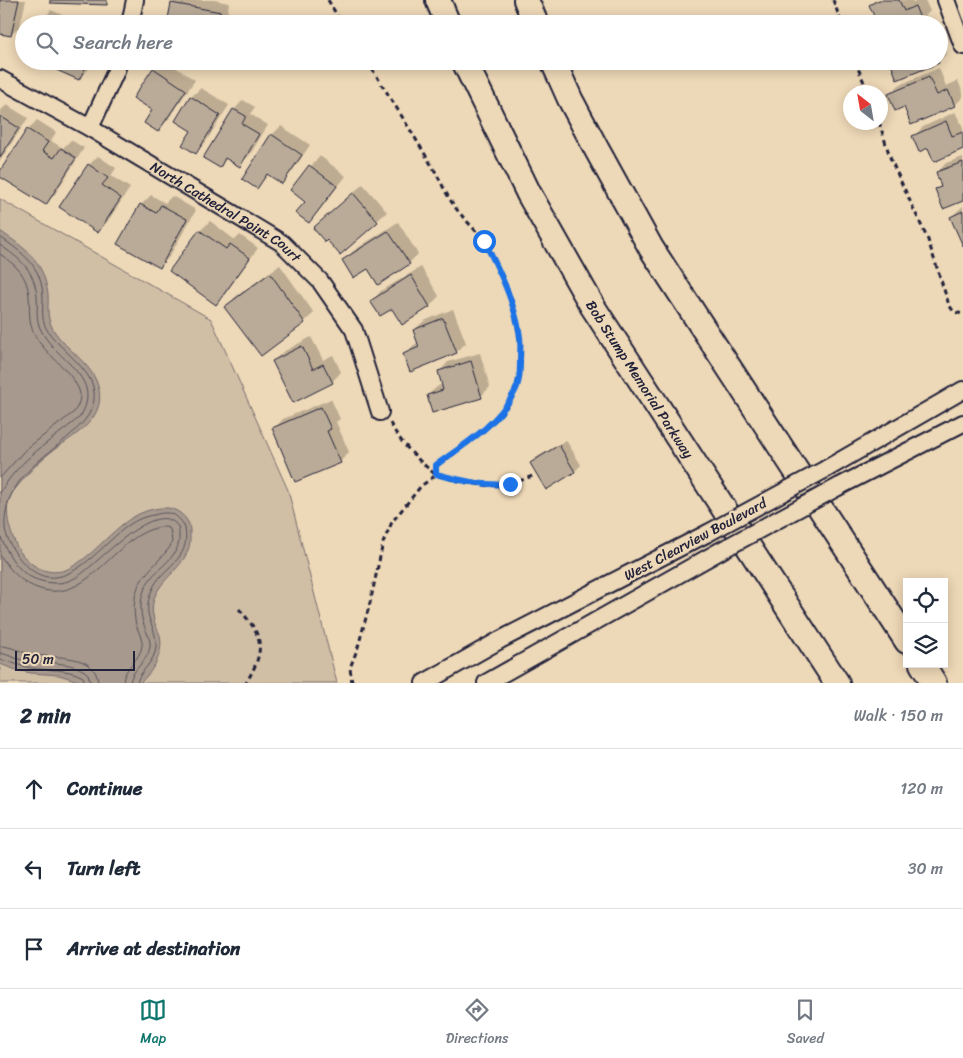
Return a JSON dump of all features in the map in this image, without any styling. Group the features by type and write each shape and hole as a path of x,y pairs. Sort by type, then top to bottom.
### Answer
{"highway":[{"path":"438,0 444,15"},
{"path":"526,0 532,15"},
{"name":"Bob Stump Memorial Parkway","path":"468,70 529,194 593,307 837,683"},
{"path":"557,70 596,150 651,248 903,635"},
{"path":"925,668 934,683"}],"street":[{"path":"132,15 135,0"},
{"path":"946,0 963,46"},
{"path":"90,128 116,70"},
{"name":"North Cathedral Point Court","path":"0,79 90,128 282,243 320,281 354,330 384,415"},
{"name":"West Clearview Boulevard","path":"424,683 500,640 708,533 826,469 963,390"},
{"name":"West Clearview Boulevard","path":"486,683 720,551 963,422"}],"path":[{"path":"328,0 337,15"},
{"path":"833,0 839,15"},
{"path":"372,70 454,206 484,241 496,264 516,315 520,338 520,374 515,393 500,414 478,436 436,465 436,474"},
{"path":"859,70 865,85"},
{"path":"882,130 891,160 928,240 949,304 954,312 963,314"},
{"path":"384,415 395,433 416,459 436,474 466,482 488,485 510,484 535,475"},
{"path":"352,683 350,668 370,603 382,543 392,522 421,486 436,474"},
{"path":"239,609 248,619 256,633 261,652 255,668 246,683"}],"shaded area":[{"path":"0,199 211,319 288,490 337,683 0,683"}],"water":[{"path":"0,231 32,256 37,263 46,282 51,325 62,341 91,371 99,390 97,411 92,419 77,434 39,462 10,497 7,507 8,521 18,548 29,562 36,567 53,572 61,571 70,568 82,560 115,530 139,514 153,509 168,508 183,515 189,524 189,548 177,568 161,585 155,595 153,606 154,622 161,642 159,655 153,668 140,683 85,683 59,675 16,670 0,664"}],"building":[{"path":"0,0 19,0 11,36 0,34"},
{"path":"50,0 107,0 107,5 50,3"},
{"path":"879,0 899,0 904,11 915,6 919,15 874,15 869,5"},
{"path":"171,3 221,12 220,15 169,15"},
{"path":"56,70 84,70 79,80"},
{"path":"152,70 156,70 186,90 158,132 144,123 152,110 133,98"},
{"path":"893,70 922,70 897,80"},
{"path":"929,77 937,95 948,90 955,106 911,125 904,107 895,111 888,94"},
{"path":"190,96 220,115 196,154 182,145 191,131 175,121"},
{"path":"233,109 246,116 242,124 259,134 240,167 225,158 220,168 203,158"},
{"path":"0,116 19,128 0,157"},
{"path":"946,121 952,136 963,132 963,149 934,162 928,148 919,152 912,136"},
{"path":"27,129 48,142 42,151 54,158 61,148 76,158 46,205 0,177 0,171"},
{"path":"271,134 302,155 282,184 267,174 257,189 242,179"},
{"path":"963,162 963,201 943,209 935,189 941,187 936,172"},
{"path":"88,164 108,178 102,185 121,198 98,233 59,207"},
{"path":"309,165 337,186 309,223 295,213 305,202 290,190"},
{"path":"353,193 378,222 340,255 313,228"},
{"path":"140,204 156,213 161,205 187,219 160,268 117,244"},
{"path":"963,211 963,246 950,217"},
{"path":"199,230 226,249 230,244 250,258 216,305 169,271"},
{"path":"388,231 410,264 378,285 368,269 353,278 342,260"},
{"path":"270,273 305,323 261,356 224,307"},
{"path":"411,275 430,307 402,325 392,309 380,316 370,301"},
{"path":"443,318 457,353 410,372 403,354 419,347 413,330"},
{"path":"302,346 313,369 323,364 333,383 293,403 272,361"},
{"path":"471,361 482,398 432,413 427,395 443,390 438,371"},
{"path":"321,407 331,429 327,431 341,463 295,482 272,428"},
{"path":"559,445 575,472 546,490 530,463"}],"route":[{"path":"484,241 496,264 516,315 520,338 520,374 515,393 500,414 478,436 436,465 436,474 466,482 488,485 510,484"}]}
